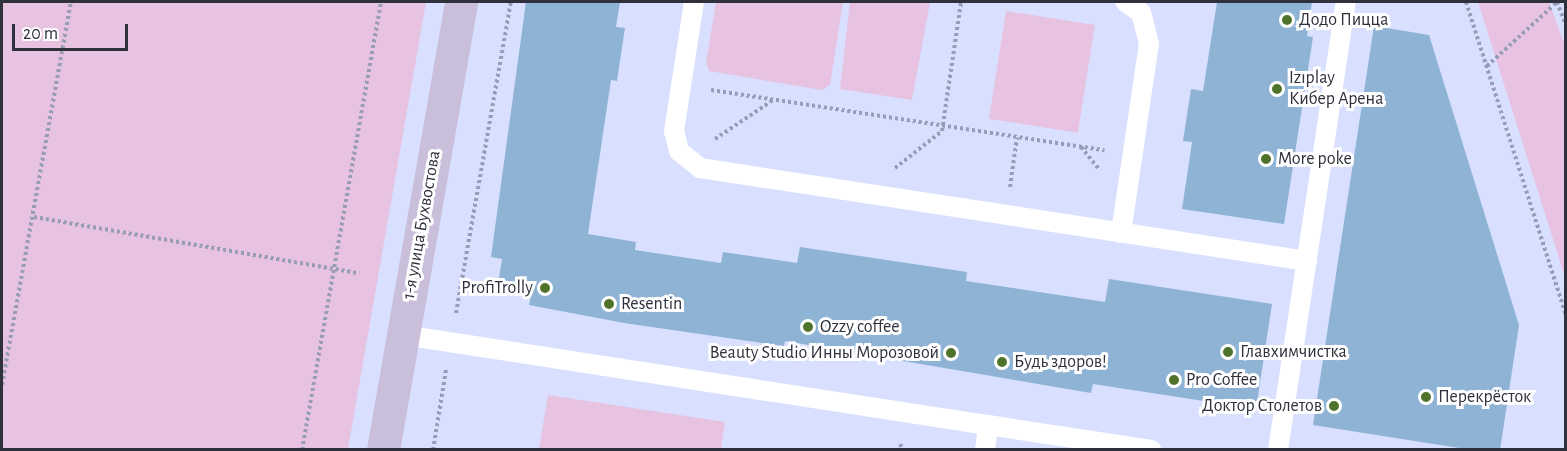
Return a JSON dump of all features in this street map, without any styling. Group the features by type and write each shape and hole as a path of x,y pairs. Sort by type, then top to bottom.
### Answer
{"street":[{"name":"1-я улица Бухвостова","path":"382,450 461,2"}],"lane":[{"path":"694,2 674,131 686,159 700,168 1307,261"},
{"path":"1121,233 1149,44 1141,14 1125,2"},
{"path":"1278,450 1346,2"},
{"path":"403,335 1151,450"},
{"path":"985,450 988,424"}],"path":[{"path":"2,386 71,2"},
{"path":"302,450 381,2"},
{"path":"433,450 511,2"},
{"path":"857,193 932,143 943,126 961,2"},
{"path":"1466,2 1566,315"},
{"path":"1486,66 1557,2 1566,25"},
{"path":"681,86 1132,154"},
{"path":"686,159 774,100"},
{"path":"1006,216 1017,137"},
{"path":"34,217 359,273"}],"shaded area":[{"path":"2,2 426,2 348,449 2,449"},
{"path":"716,2 843,2 830,85 822,90 709,71 706,63"},
{"path":"850,2 930,2 912,100 840,89"},
{"path":"1478,2 1549,2 1565,46 1565,277"},
{"path":"1006,11 1095,25 1078,133 989,119"},
{"path":"548,395 725,422 721,449 539,449"}],"building":[{"path":"526,2 620,2 616,27 625,28 617,81 611,80 588,234 636,242 635,250 721,263 723,252 797,263 800,247 967,272 966,281 1105,302 1109,279 1272,304 1256,409 1093,384 1091,393 785,341 784,346 624,323 529,305 531,296 497,291 502,259 491,257"},
{"path":"1217,2 1312,2 1307,36 1313,37 1284,224 1182,209 1192,142 1183,141 1191,89 1203,91"},
{"path":"1374,26 1429,35 1519,325 1500,450 1472,450 1313,425"}],"place":[{"name":"Додо Пицца","path":"1287,20"},
{"name":"Izıplay Кибер Арена","path":"1277,89"},
{"name":"More poke","path":"1266,159"},
{"name":"ProfiTrolly","path":"545,288"},
{"name":"Resentin","path":"609,304"},
{"name":"Ozzy coffee","path":"808,327"},
{"name":"Главхимчистка","path":"1228,352"},
{"name":"Beauty Studio Инны Морозовой","path":"951,353"},
{"name":"Будь здоров!","path":"1002,362"},
{"name":"Pro Coffee","path":"1174,380"},
{"name":"Перекрёсток","path":"1426,397"},
{"name":"Доктор Столетов","path":"1334,406"}]}
